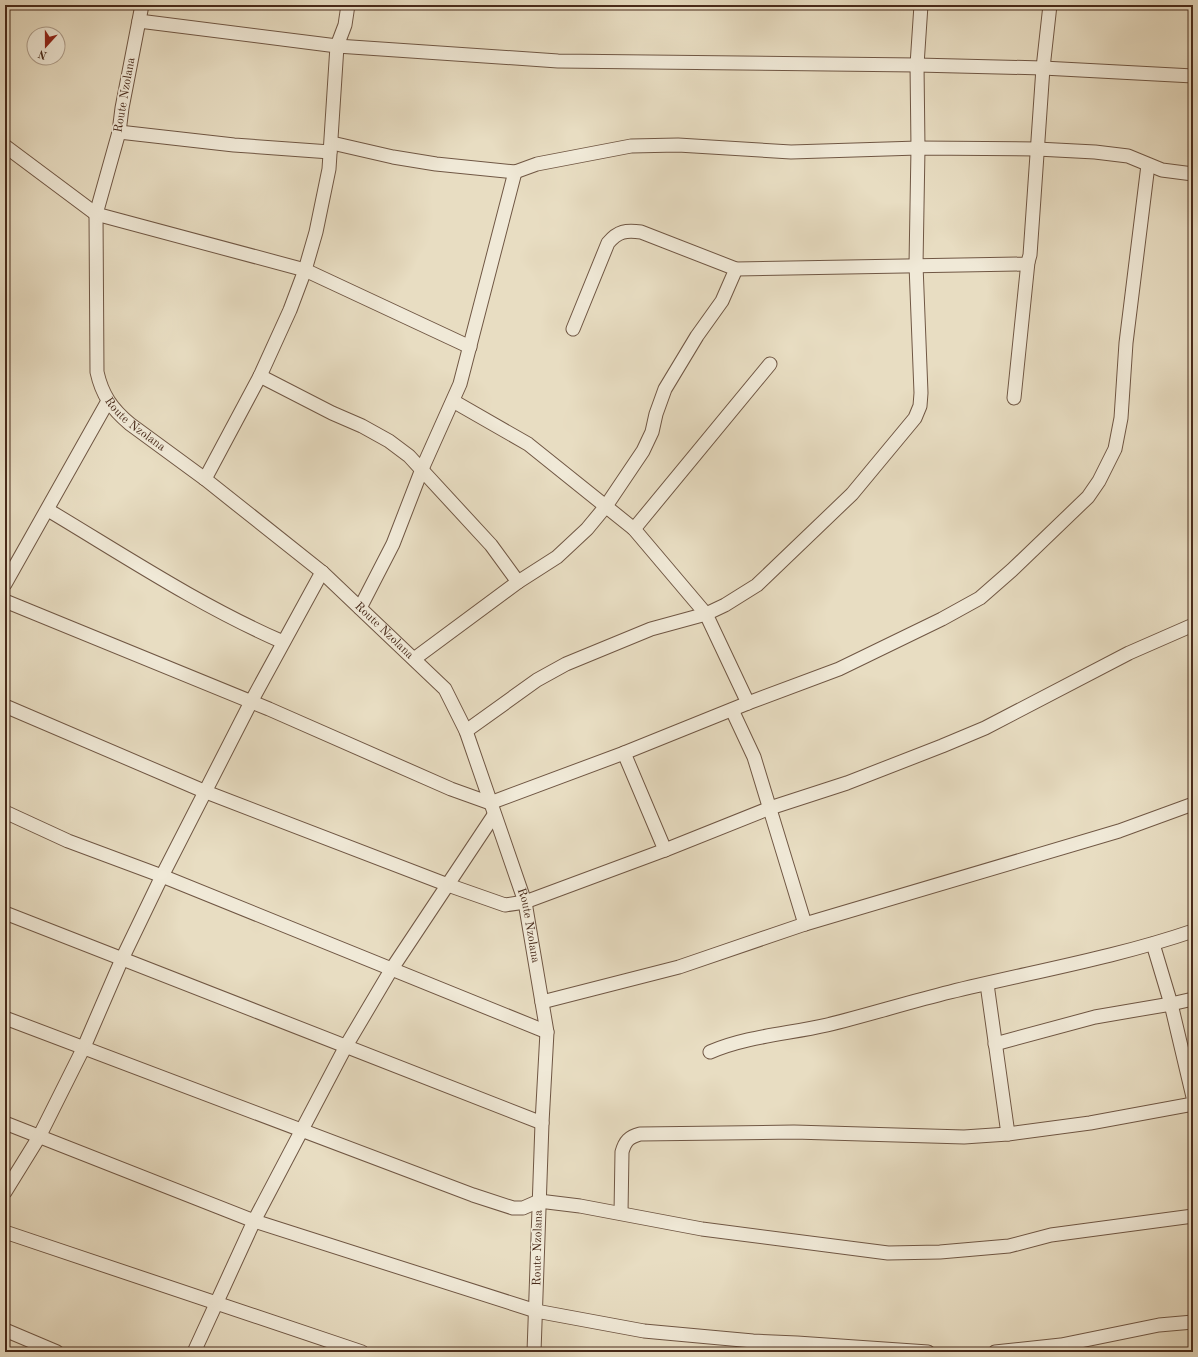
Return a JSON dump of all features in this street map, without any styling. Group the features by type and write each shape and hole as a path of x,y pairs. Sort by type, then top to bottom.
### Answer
{"street":[{"name":"Route Nzolana","path":"142,5 122,108 119,132 96,214 97,372 100,388 118,414 130,424 205,479 322,572 445,689 466,731 525,902 547,1032 542,1123 534,1352"},
{"path":"205,479 260,376 290,310 305,270 316,232 324,195 331,148 337,46 344,25 348,5"},
{"path":"466,731 537,680 566,664 651,629 706,614 725,605 757,585 852,494 916,418 920,406 921,393 916,265 918,148 917,64 921,5"},
{"path":"1014,398 1028,262 1030,255 1043,68 1050,5"},
{"path":"139,21 337,46 558,61 917,64 1043,68 1193,76"},
{"path":"119,132 234,145 331,148 436,164 516,172 537,164 631,146 678,145 791,152 918,148 1037,149 1120,155 1136,159 1162,170 1193,174"},
{"path":"5,146 96,214 305,270 470,347"},
{"path":"5,601 251,702 386,762 451,789 490,803 624,754 748,703 845,666 942,620 980,598 1012,570 1088,497 1099,481 1115,449 1121,418 1126,343 1148,165"},
{"path":"360,608 393,544 422,469 460,384 516,172"},
{"path":"573,329 608,243 616,234 628,230 641,232 736,269 1024,264 1028,262"},
{"path":"414,659 518,582 557,558 587,529 606,506 643,451 652,432 656,414 665,389 697,336 722,301 736,269"},
{"path":"634,529 770,364"},
{"path":"260,376 389,440 422,469 491,546 518,582"},
{"path":"5,584 108,401"},
{"path":"453,401 528,444 634,529 706,614 748,703"},
{"path":"48,510 207,605 243,624 283,642"},
{"path":"5,1192 39,1137 84,1047 122,959 162,876 251,702 322,572"},
{"path":"5,706 206,792 448,885 505,905 525,902 666,850 770,808 847,783 985,728 1129,653 1193,625"},
{"path":"732,710 754,757 805,924"},
{"path":"624,754 666,850"},
{"path":"542,1002 678,967 805,924 1119,831 1193,804"},
{"path":"5,812 68,841 162,876 547,1032"},
{"path":"194,1352 254,1221 346,1046 391,970 494,815"},
{"path":"5,913 542,1123"},
{"path":"710,1052 742,1041 826,1025 1153,944 1193,931"},
{"path":"1153,944 1171,1004 1193,1097"},
{"path":"987,984 1008,1134"},
{"path":"995,1044 1095,1016 1171,1004 1193,998"},
{"path":"5,1018 473,1195 513,1208 524,1208 539,1201 621,1213 702,1229 888,1253 940,1252 1009,1246 1051,1235 1193,1216"},
{"path":"621,1213 625,1142 631,1137 640,1134 794,1132 964,1137 1008,1134 1090,1123 1193,1104"},
{"path":"5,1123 254,1221 536,1311 644,1331 753,1342 797,1342 928,1352"},
{"path":"5,1232 362,1352"},
{"path":"995,1352 1061,1344 1159,1325 1193,1322"},
{"path":"5,1330 56,1352"}]}
